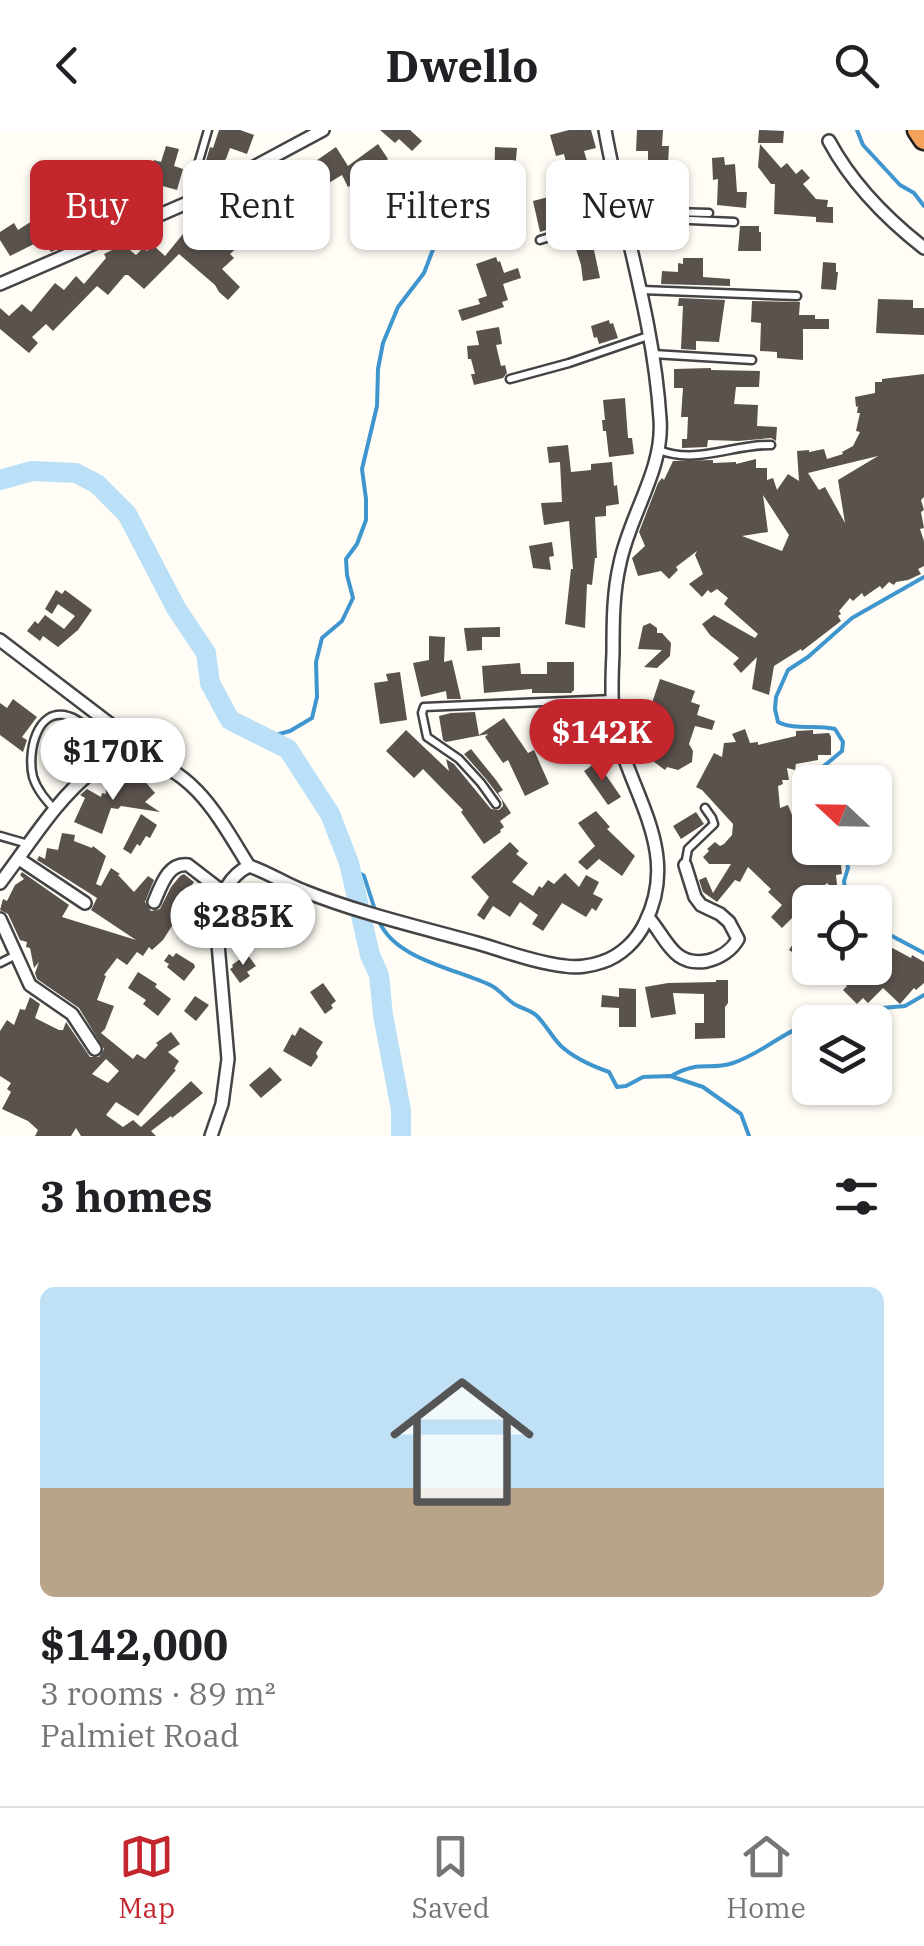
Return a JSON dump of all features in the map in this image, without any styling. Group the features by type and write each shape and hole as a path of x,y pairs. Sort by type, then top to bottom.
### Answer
{"highway":[{"path":"918,130 924,139"}],"street":[{"path":"267,160 323,130"},
{"path":"605,130 611,160"},
{"path":"829,141 858,183 924,248"},
{"path":"0,284 183,204"},
{"path":"0,883 80,782 96,768 126,758 166,767 183,778 202,797 249,866 308,894 565,966 602,962 632,943 648,918 658,874 656,848 645,808 618,742 612,699 614,613 619,564 659,450 661,425 654,354 631,250"},
{"path":"0,640 114,726 126,758"},
{"path":"20,859 85,903"},
{"path":"154,902 168,874 174,866 182,864 223,892"},
{"path":"211,1136 222,1104 228,1059 216,921 223,892 240,870 249,866"},
{"path":"648,918 684,961 714,959 736,944 738,939 729,922 695,897 685,866"},
{"path":"0,919 30,985 72,1014 95,1049"}],"lane":[{"path":"199,160 208,130"},
{"path":"689,212 709,213"},
{"path":"689,219 734,222"},
{"path":"540,240 546,238"},
{"path":"642,290 797,296"},
{"path":"510,379 649,336"},
{"path":"654,354 752,360"},
{"path":"659,450 688,456 753,444 772,445"},
{"path":"496,804 459,759 427,737 424,707 612,699"},
{"path":"56,811 41,794 31,765 37,731 44,720 55,715 77,720 126,758"},
{"path":"685,866 688,849 714,824 705,808"},
{"path":"0,836 29,845"},
{"path":"0,963 16,955"}],"building":[{"path":"219,130 254,135 247,154 230,148 225,160 206,160 210,147 213,148"},
{"path":"380,130 410,130 422,141 412,151"},
{"path":"591,130 596,148 584,151 587,160 566,160 564,154 556,156 550,135"},
{"path":"637,130 663,130 662,146 669,146 668,160 648,160 648,151 636,151"},
{"path":"759,130 784,131 783,143 758,143"},
{"path":"378,144 388,159 387,160 356,160"},
{"path":"760,144 781,168 787,163 796,174 802,169 810,178 803,184 816,199 828,200 827,207 833,207 833,223 816,222 816,217 774,214 775,184 758,167"},
{"path":"166,146 179,149 174,166 183,169 177,190 163,186 162,160"},
{"path":"336,147 348,166 348,187 342,175 330,182 330,160 317,160"},
{"path":"495,147 517,148 516,160 495,160"},
{"path":"724,157 725,165 735,164 737,192 747,192 746,208 717,205 718,179 713,180 712,158"},
{"path":"546,198 546,230 540,232 533,201"},
{"path":"30,222 30,246 10,256 0,240 0,232 14,223 18,230"},
{"path":"740,226 759,226 761,251 738,251"},
{"path":"183,234 183,250 234,250 230,254 234,258 222,269 240,287 228,300 179,254 144,289 128,275 108,295 97,286 53,331 46,324 32,337 38,343 29,353 0,329 0,308 9,316 22,304 31,312 55,283 64,290 76,276 84,284 106,258 104,254 112,250 130,250 136,255 141,250 158,250 165,256"},
{"path":"576,250 594,250 600,278 583,281"},
{"path":"496,257 504,273 518,268 521,278 503,284 508,300 502,302 504,307 462,321 458,310 480,304 478,299 487,296 476,264"},
{"path":"683,258 703,258 703,277 730,279 730,286 661,284 662,271 678,272 678,263 683,264"},
{"path":"823,262 836,263 836,290 821,289"},
{"path":"679,298 725,300 719,342 696,341 696,350 681,349 683,306 678,306"},
{"path":"878,299 913,300 913,308 924,308 924,335 876,333"},
{"path":"752,301 800,302 799,315 829,319 829,329 803,329 803,360 777,358 777,352 760,351 761,323 751,322"},
{"path":"609,320 618,338 599,344 591,326"},
{"path":"499,327 502,344 496,345 501,366 505,365 507,373 503,378 474,385 467,346 479,345 476,331"},
{"path":"674,369 760,371 759,387 736,387 734,404 758,405 757,426 777,427 776,441 708,440 707,447 682,448 682,439 687,439 688,417 681,417 683,388 674,388"},
{"path":"924,374 924,528 920,529 924,566 918,569 921,574 894,585 889,582 853,601 850,598 839,611 841,621 802,651 774,666 769,695 752,689 757,657 741,673 733,664 739,658 702,624 714,615 755,638 758,634 724,604 728,598 717,589 711,593 708,590 702,597 689,584 703,574 697,551 676,567 678,570 669,579 661,571 638,576 632,558 645,546 639,532 658,483 664,480 673,461 736,464 756,459 756,468 767,468 767,480 773,478 777,490 788,474 799,481 797,451 824,449 827,459 853,446 860,432 856,431 860,413 855,397 875,393 875,382","holes":["878,456 838,480 845,523 825,487 819,490 808,473","763,495 789,535 782,551 742,536 768,532"]},
{"path":"625,398 628,438 632,438 634,454 609,457 603,431 603,400"},
{"path":"568,445 571,472 591,470 591,464 612,462 619,504 606,506 606,516 595,517 597,558 592,585 587,584 585,628 565,624 573,569 569,521 544,525 541,503 562,502 560,462 549,463 547,447"},
{"path":"552,542 551,570 533,568 529,546"},
{"path":"56,590 62,594 65,590 92,610 78,630 58,647 27,631 45,615 64,629 75,616 58,604 52,614 45,609"},
{"path":"650,623 671,643 670,656 657,668 644,667 662,650 638,649 643,626"},
{"path":"500,627 500,637 482,637 482,650 467,651 464,628"},
{"path":"429,636 445,637 444,662 452,660 461,699 447,699 446,691 421,697 413,663 429,660"},
{"path":"547,662 574,662 571,693 532,693 532,689 484,693 482,666 520,663 521,674 547,674"},
{"path":"400,672 407,720 380,724 374,683 388,681 386,674"},
{"path":"660,679 695,691 691,702 700,705 697,715 715,721 712,730 695,726 689,744 692,762 678,770 665,770 646,756 646,739 656,725 637,718 643,700 652,703"},
{"path":"13,699 37,717 22,737 27,740 23,752 0,735 0,703 7,708"},
{"path":"475,712 479,735 504,718 528,753 534,750 549,784 525,796 508,760 503,763 485,737 488,734 443,740 439,716"},
{"path":"587,720 589,746 552,748 551,723"},
{"path":"745,729 750,743 758,745 796,736 796,731 813,730 813,734 829,733 831,737 831,755 818,755 818,760 792,765 792,769 787,768 789,780 782,780 783,784 778,786 780,808 788,805 792,815 792,865 841,865 842,874 836,875 837,885 792,885 792,918 782,928 771,917 782,905 748,867 740,882 735,880 717,902 703,892 699,880 706,877 713,893 731,864 709,864 703,857 715,842 724,844 732,835 733,824 696,787 714,753 722,757 724,743 736,742 732,734"},
{"path":"406,730 449,771 446,759 454,764 491,809 499,810 502,800 464,754 471,749 503,790 498,793 511,813 500,821 504,827 501,832 484,844 463,810 423,769 414,778 386,751"},
{"path":"597,762 621,797 608,805 584,771"},
{"path":"142,778 155,793 145,802 160,812 111,808 102,834 74,822 85,798 80,795 87,789 101,797 106,794 105,782 134,783"},
{"path":"596,811 610,827 607,829 635,856 622,876 599,859 587,870 578,862 595,846 578,823"},
{"path":"696,812 704,824 681,839 673,826"},
{"path":"141,814 157,825 150,838 146,836 131,854 123,849"},
{"path":"62,833 75,835 74,841 93,846 106,856 96,884 101,886 111,868 134,892 148,876 154,880 145,902 151,911 160,909 180,876 184,874 194,882 163,940 152,950 149,947 143,956 137,952 127,965 117,958 104,975 97,1000 114,1006 101,1033 133,1059 137,1054 145,1059 156,1043 171,1032 180,1044 168,1052 179,1061 176,1070 138,1116 116,1102 106,1115 123,1127 133,1120 141,1127 191,1081 203,1093 151,1131 156,1136 81,1136 76,1128 71,1136 35,1136 38,1130 28,1121 2,1109 11,1083 0,1076 0,1031 7,1020 14,1025 30,997 40,1004 35,1018 59,1030 63,1030 66,1022 90,1057 99,1057 104,1049 79,1008 37,979 39,962 34,968 27,942 20,940 8,914 0,910 3,899 7,901 15,885 24,879 22,872 69,905 62,917 136,940 91,910 97,898 37,860 39,856 45,859 47,848 58,850","holes":["106,1059 119,1071 108,1083 92,1074"]},
{"path":"510,842 519,851 516,854 528,863 512,882 533,896 539,886 542,888 548,880 554,884 565,873 579,887 586,875 599,882 593,894 603,899 596,911 592,908 586,917 562,903 543,931 532,924 538,915 520,902 510,917 493,906 484,920 477,915 489,897 471,877"},
{"path":"892,948 924,962 924,983 900,1004 883,988 868,1003 863,998 857,1004 843,990 847,986 892,985"},
{"path":"176,953 195,967 184,981 164,961 169,954 173,957"},
{"path":"247,954 256,966 240,983 230,969"},
{"path":"138,972 171,999 158,1016 143,1004 146,1000 128,988"},
{"path":"728,980 725,1038 695,1039 695,1023 704,1023 704,994 673,993 676,1014 651,1018 645,987"},
{"path":"323,983 336,1001 325,1014 310,992"},
{"path":"619,988 636,989 636,1027 619,1027 619,1008 601,1007 602,995 619,997"},
{"path":"195,996 209,1005 196,1021 184,1011"},
{"path":"300,1027 323,1042 311,1067 283,1051"},
{"path":"270,1067 282,1080 261,1098 249,1085"}],"waterway":[{"path":"857,130 863,145 924,206"},
{"path":"265,738 290,731 312,718 322,638 342,621 353,598 346,559 366,520 362,469 377,406 383,343 398,307 424,273 433,250"},
{"path":"0,480 32,471 76,473 97,484 127,514 176,608 206,653 210,683 230,720 288,749 330,814 349,863 370,955 379,975 401,1110 401,1136"},
{"path":"825,765 842,751 843,742 835,729 778,722 776,697 788,670 852,618 924,577"},
{"path":"844,885 848,865"},
{"path":"350,867 364,876 376,913"},
{"path":"379,921 387,934 413,954 492,986 535,1014 561,1046 584,1062 609,1072 617,1087 643,1077 670,1076 703,1087 741,1114 749,1136"},
{"path":"892,936 924,953"},
{"path":"892,1007 905,1006 924,995"},
{"path":"673,1075 690,1068 733,1063 792,1032"}]}
